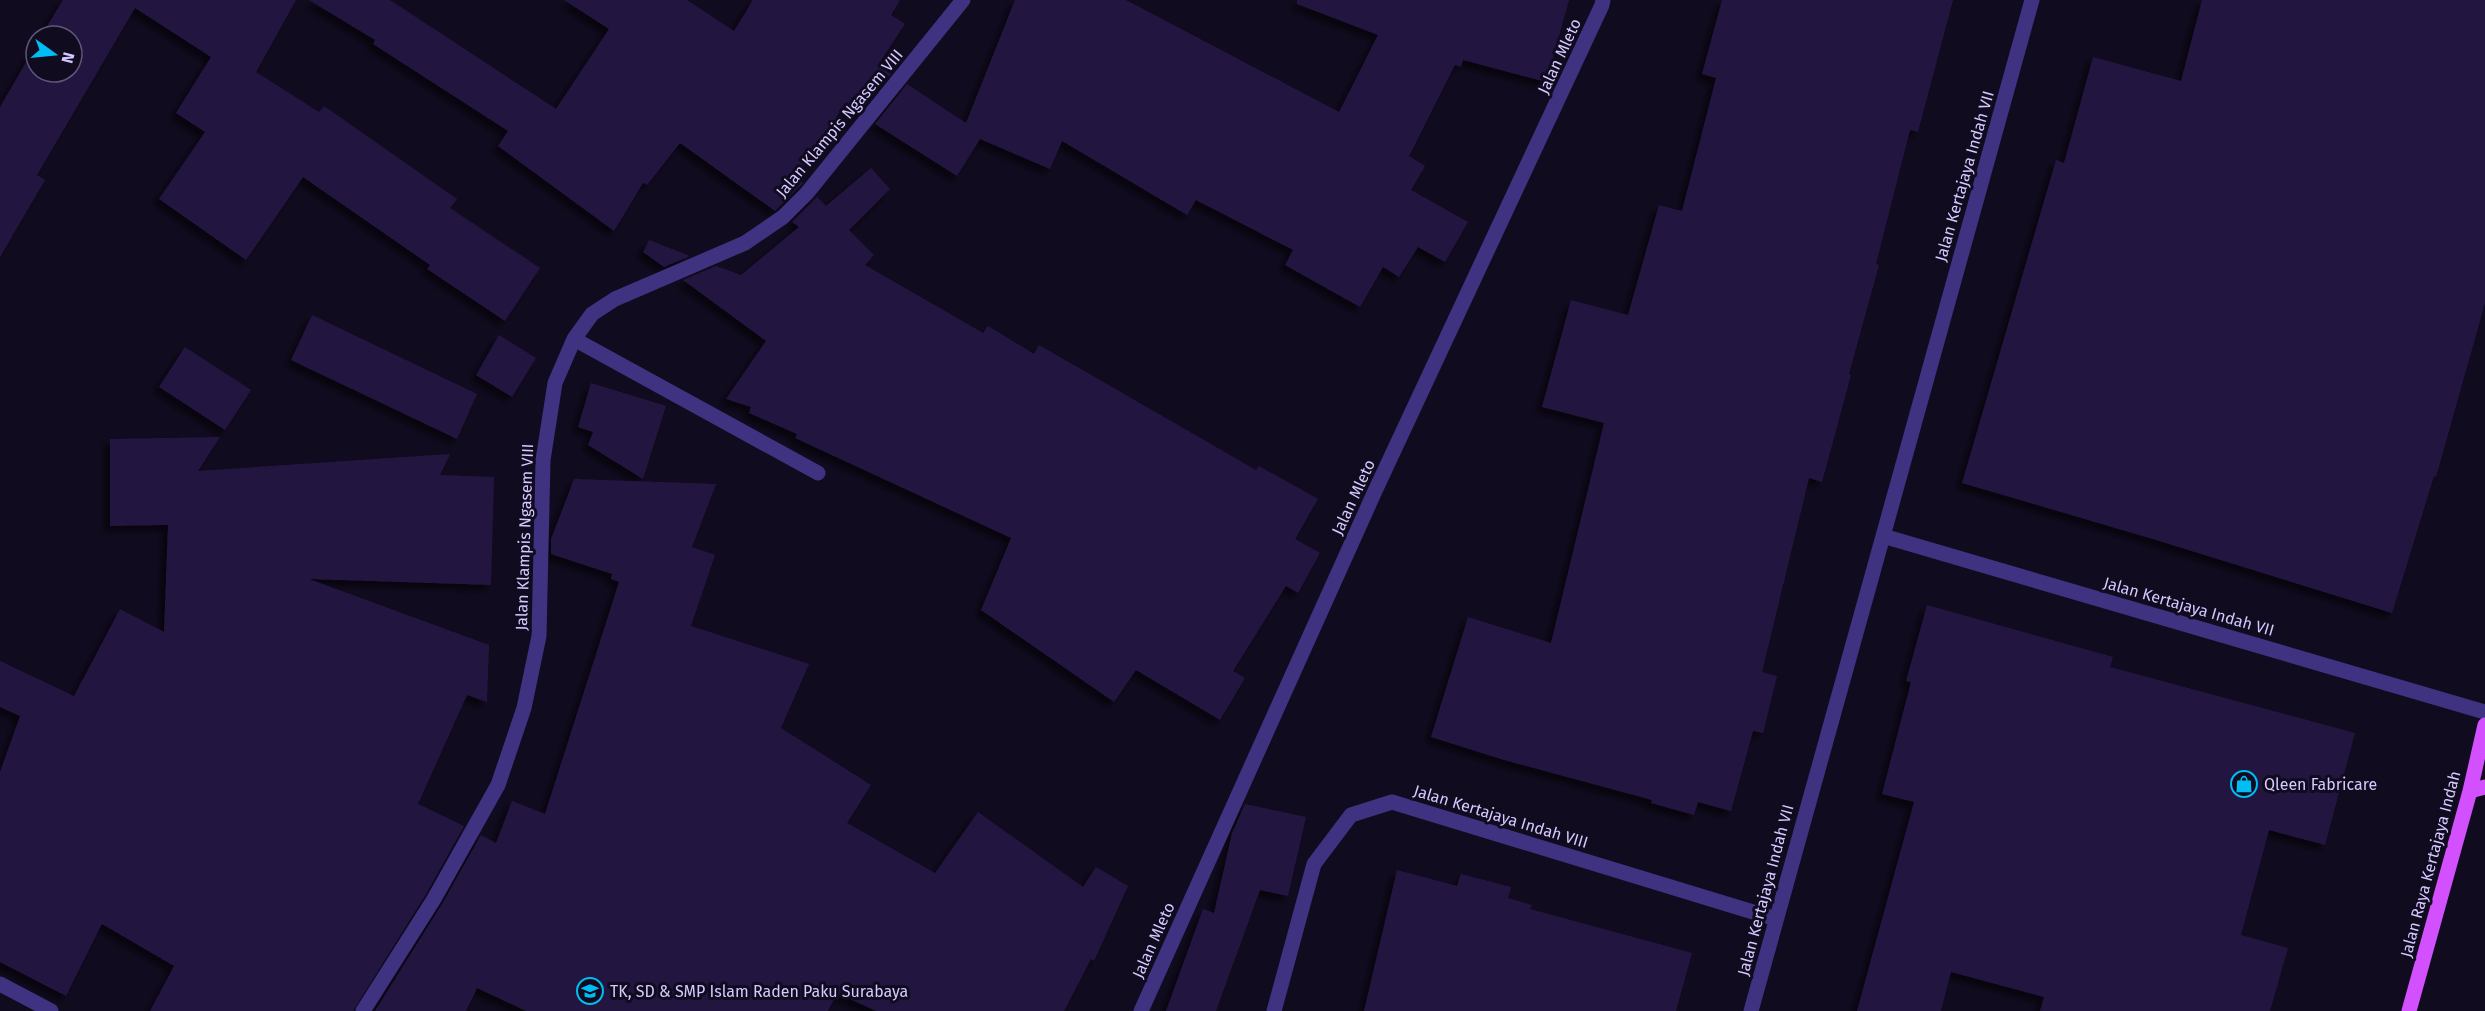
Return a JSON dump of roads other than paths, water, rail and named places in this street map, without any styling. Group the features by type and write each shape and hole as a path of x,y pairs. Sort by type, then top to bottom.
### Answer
{"main road":[{"name":"Jalan Raya Kertajaya Indah","path":"2409,1011 2470,791 2485,725"},
{"path":"2470,791 2485,787"}],"street":[{"name":"Jalan Klampis Ngasem VIII","path":"363,1011 434,899 498,785 524,708 539,636 543,460 555,383 574,339 592,314 615,299 745,243 783,217 807,193 963,0"},
{"name":"Jalan Mleto","path":"1141,1011 1375,491 1603,0"},
{"name":"Jalan Kertajaya Indah VII","path":"1751,1011 2032,0"},
{"path":"574,339 818,473"},
{"name":"Jalan Kertajaya Indah VII","path":"1883,536 2485,712"},
{"name":"Jalan Kertajaya Indah VIII","path":"1274,1011 1314,864 1351,815 1392,802 1776,919"},
{"path":"0,984 51,1011"}],"place":[{"name":"Qleen Fabricare","path":"2244,784"},
{"name":"TK, SD & SMP Islam Raden Paku Surabaya","path":"590,991"}]}
